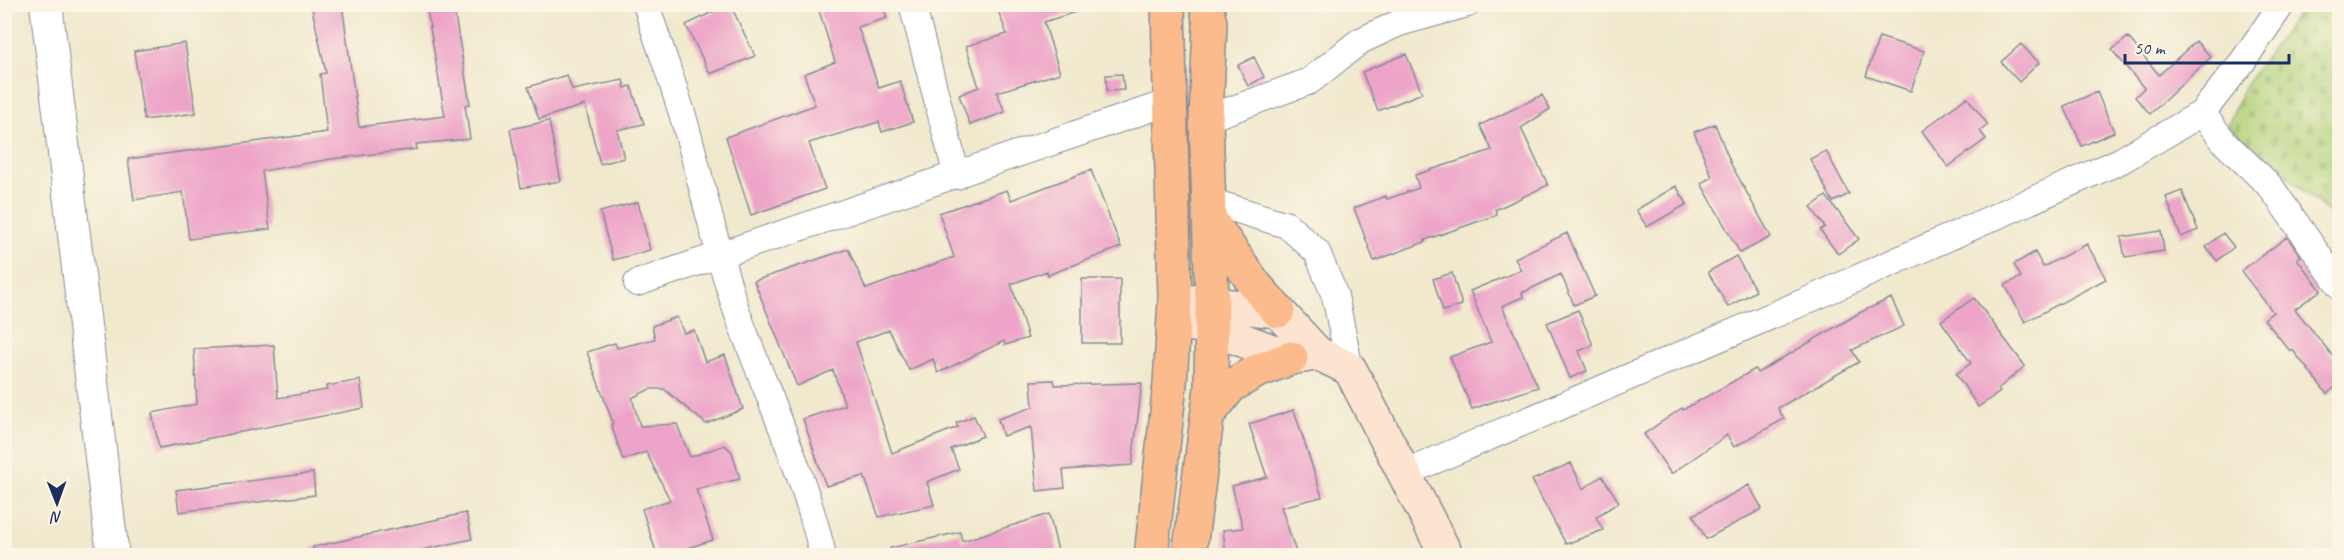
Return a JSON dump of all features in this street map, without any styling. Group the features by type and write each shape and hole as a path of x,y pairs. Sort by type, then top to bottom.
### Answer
{"main road":[{"path":"1151,555 1175,311 1168,4"},
{"path":"1190,555 1211,388 1210,211 1206,119 1210,23 1206,4"},
{"path":"1210,211 1256,286 1278,311 1304,356"},
{"path":"1175,311 1211,316 1278,311"},
{"path":"1211,316 1304,356 1350,369 1402,474 1447,555"},
{"path":"1208,416 1231,386 1255,372 1304,356"}],"street":[{"path":"29,4 94,555"},
{"path":"46,4 113,555"},
{"path":"646,4 686,128 719,256 739,317 815,518 823,555"},
{"path":"912,4 957,176"},
{"path":"1206,119 1311,81 1360,41 1399,23 1467,4"},
{"path":"1402,474 1806,301 2110,165 2202,113 2243,61 2282,4"},
{"path":"637,283 1170,102"},
{"path":"2202,113 2226,144 2270,186 2340,286"},
{"path":"1210,211 1287,225 1317,252 1335,296 1350,369"}],"green space":[{"path":"2304,5 2339,5 2339,221 2228,126 2243,89"}],"building":[{"path":"311,4 342,4 359,127 445,116 426,4 453,4 470,104 465,105 470,139 416,144 417,149 331,159 262,171 270,229 189,239 183,192 134,200 128,159 327,132 320,74 326,73"},
{"path":"728,4 755,56 710,74 686,25"},
{"path":"817,4 882,4 887,18 858,27 879,88 900,81 913,122 882,132 879,122 809,143 825,189 751,215 726,137 815,105 804,74 835,62"},
{"path":"1007,4 1088,4 1088,8 1044,22 1060,73 997,92 1005,112 970,125 959,95 979,87 966,46 1007,34 997,8"},
{"path":"1879,37 1924,51 1911,91 1866,76"},
{"path":"2128,37 2159,75 2196,41 2211,57 2150,114 2135,97 2144,88 2112,50"},
{"path":"185,43 196,113 144,120 134,51"},
{"path":"2021,44 2039,63 2019,82 2001,62"},
{"path":"1406,54 1422,93 1378,111 1362,72"},
{"path":"1254,57 1264,77 1248,86 1238,65"},
{"path":"1122,74 1124,90 1107,91 1106,75"},
{"path":"567,75 572,90 623,80 625,88 631,86 644,124 617,130 624,158 600,164 585,105 539,119 528,87"},
{"path":"2097,92 2114,132 2082,146 2064,106"},
{"path":"1542,95 1550,109 1521,128 1548,185 1495,210 1497,215 1425,240 1425,242 1374,261 1354,208 1386,196 1387,199 1419,188 1415,175 1492,150 1480,125"},
{"path":"1967,97 1988,125 1980,131 1986,139 1948,167 1922,131"},
{"path":"549,121 561,181 521,188 510,129"},
{"path":"1715,124 1731,164 1771,237 1740,253 1701,183 1712,177 1694,132"},
{"path":"1826,151 1849,194 1833,202 1810,159"},
{"path":"1091,170 1121,247 1048,275 1047,271 1011,284 1028,338 1005,345 1004,341 938,373 933,359 909,370 889,330 856,342 892,453 958,427 956,423 974,416 983,436 951,449 959,469 927,482 934,505 879,517 864,476 826,486 803,419 845,405 833,370 797,386 754,281 848,249 866,289 954,257 939,213 1007,190 1011,200"},
{"path":"1676,186 1687,204 1647,227 1636,210"},
{"path":"2182,191 2198,230 2181,237 2166,197"},
{"path":"1826,196 1859,239 1838,254 1820,230 1825,227 1811,207"},
{"path":"638,202 650,250 613,260 600,212"},
{"path":"2161,231 2164,251 2125,257 2121,237"},
{"path":"1567,233 1595,296 1574,305 1561,274 1522,293 1523,297 1502,306 1538,387 1472,409 1450,357 1491,342 1470,291 1521,270 1515,258"},
{"path":"2223,233 2234,247 2217,261 2206,247"},
{"path":"2287,237 2301,256 2297,259 2321,290 2295,309 2340,365 2340,383 2327,394 2292,349 2290,351 2264,319 2273,312 2241,271"},
{"path":"2087,244 2106,279 2025,322 2005,285 2021,277 2014,264 2035,252 2043,267"},
{"path":"1736,256 1756,291 1728,307 1708,272"},
{"path":"1452,273 1462,305 1443,311 1433,279"},
{"path":"1082,279 1120,279 1120,343 1082,343"},
{"path":"1891,298 1904,326 1852,350 1859,362 1778,408 1784,419 1734,447 1727,435 1671,474 1644,434 1682,408 1683,410 1755,369 1757,373 1861,312"},
{"path":"1974,298 2025,366 1998,389 2000,392 1978,407 1956,374 1971,363 1941,321"},
{"path":"1578,310 1593,345 1579,351 1587,371 1570,378 1547,323"},
{"path":"677,317 684,333 694,330 705,362 725,355 743,409 706,424 664,389 650,389 632,398 640,426 677,424 690,457 725,445 732,452 740,479 696,489 713,540 665,555 657,555 642,509 670,500 646,452 623,460 611,424 613,423 587,352 615,343 617,348 655,339 652,326"},
{"path":"274,345 278,398 327,390 326,386 360,380 364,408 159,448 152,413 197,404 194,349"},
{"path":"1054,380 1055,385 1142,383 1132,465 1063,470 1065,488 1037,491 1031,427 1003,436 998,419 1033,407 1031,381"},
{"path":"1294,410 1322,497 1281,507 1297,555 1226,555 1223,530 1243,528 1232,486 1267,477 1249,424"},
{"path":"1571,463 1583,489 1602,476 1619,502 1596,517 1603,530 1566,544 1532,480"},
{"path":"313,473 315,495 179,512 176,490"},
{"path":"1749,485 1762,509 1706,539 1693,515"},
{"path":"466,513 472,539 399,555 313,555 313,547"},
{"path":"1049,514 1059,555 891,555 890,548 960,532 962,541"}]}
